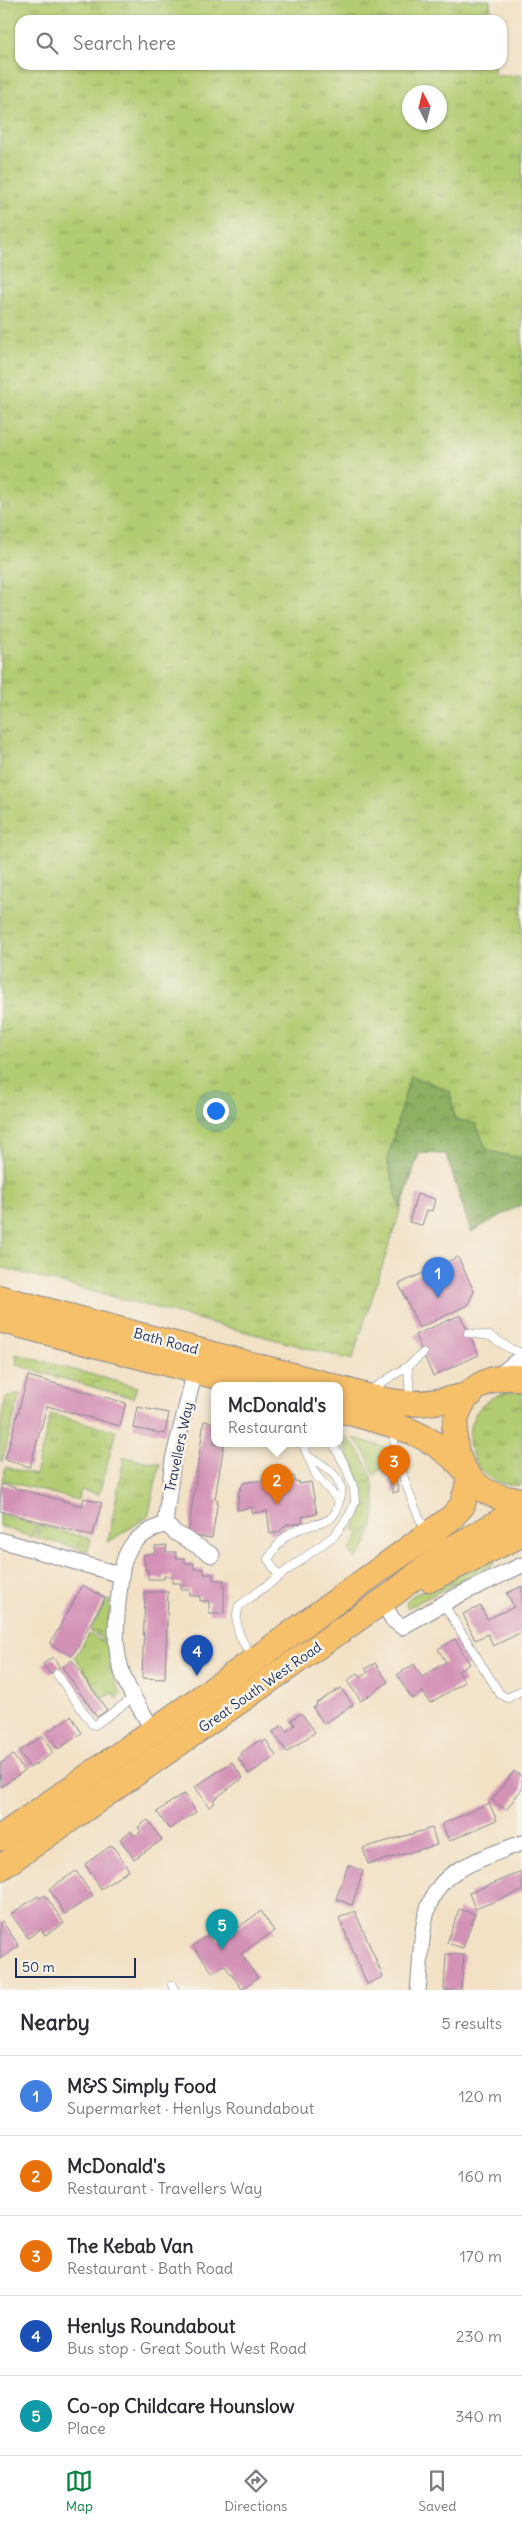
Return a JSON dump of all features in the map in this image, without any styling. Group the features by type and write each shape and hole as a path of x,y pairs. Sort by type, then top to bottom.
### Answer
{"highway":[{"name":"Bath Road","path":"0,1298 317,1382"},
{"name":"Bath Road","path":"0,1320 238,1382"},
{"path":"465,1471 454,1441 454,1423 458,1410 471,1394 493,1379 522,1378"},
{"path":"343,1389 363,1395 411,1404 426,1404 471,1394"},
{"path":"343,1411 395,1425 427,1438 465,1471 483,1491 522,1500"},
{"name":"Great South West Road","path":"0,1838 256,1659 458,1512 465,1499 465,1471"},
{"name":"Great South West Road","path":"0,1868 388,1598 444,1553 522,1509"},
{"path":"388,1598 522,1534"}],"street":[{"path":"493,1379 522,1357"},
{"name":"Travellers Way","path":"165,1524 173,1460 195,1371"},
{"path":"154,1731 133,1698 120,1666 116,1647 123,1559 131,1546 149,1530 165,1524 212,1555"},
{"path":"0,1540 121,1575"},
{"path":"388,1598 393,1620 402,1627 443,1604 522,1565"},
{"path":"418,1990 423,1930 428,1905 434,1894 454,1873 522,1843"}],"lane":[{"path":"468,1332 490,1336 510,1349 522,1352"},
{"path":"363,1395 408,1366 423,1353"},
{"path":"408,1366 411,1404"},
{"path":"395,1425 395,1444 419,1520 428,1534"},
{"path":"304,1447 316,1476 339,1501"},
{"path":"256,1659 238,1635 238,1609 241,1604 335,1535 353,1508 355,1495 352,1479 335,1447"},
{"path":"279,1577 268,1560 281,1542 300,1528 332,1519 337,1512 339,1501 343,1494 336,1477 309,1457"},
{"path":"443,1604 500,1694 508,1698 522,1690"},
{"path":"57,1674 92,1724 95,1725 133,1698"}],"green space":[{"path":"0,0 85,0 85,2 176,0 490,0 491,15 15,15 15,70 494,70 494,76 522,75 522,1204 471,1232 446,1154 419,1153 352,1360 0,1267"},
{"path":"410,1075 450,1091 455,1119 476,1124 487,1150 522,1159 522,1204 471,1232 446,1154 419,1153 400,1208 387,1161"},
{"path":"16,1354 137,1387 133,1398 17,1365"},
{"path":"507,1392 522,1392 522,1485 502,1484 487,1476 476,1463 470,1447 470,1430 475,1414 488,1401"},
{"path":"20,1394 2,1462 0,1461 0,1447 3,1407 8,1396"},
{"path":"51,1414 116,1431 99,1494 81,1490 78,1500 2,1480 6,1467 35,1475"},
{"path":"343,1435 355,1446 365,1461 375,1494 375,1512 372,1529 366,1545 356,1559 350,1551 360,1532 354,1529 363,1504 359,1479 343,1443"},
{"path":"354,1438 385,1447 389,1460 375,1476 365,1452"},
{"path":"124,1457 160,1464 148,1517 108,1542"},
{"path":"0,1514 36,1525 32,1537 0,1526"},
{"path":"38,1525 91,1539 88,1551 35,1537"},
{"path":"492,1554 494,1564 407,1608 406,1602 410,1597"},
{"path":"107,1600 110,1600 108,1642 90,1631"},
{"path":"89,1634 109,1645 112,1671 121,1694 117,1699 113,1693 103,1699 75,1657"}],"building":[{"path":"417,1194 435,1199 432,1211 427,1210 422,1225 409,1222"},
{"path":"458,1257 474,1291 468,1305 419,1328 399,1284"},
{"path":"460,1315 479,1355 433,1376 415,1335"},
{"path":"28,1376 126,1403 120,1426 47,1406 30,1467 5,1460"},
{"path":"137,1407 169,1413 165,1434 133,1428"},
{"path":"204,1421 211,1422 211,1447 224,1447 215,1499 218,1500 212,1538 188,1535"},
{"path":"294,1476 295,1482 299,1481 299,1484 311,1482 317,1514 302,1517 303,1523 288,1525 288,1523 279,1532 270,1534 267,1511 252,1513 252,1507 237,1510 239,1492 243,1483 269,1479 269,1481"},
{"path":"395,1478 399,1491 393,1493 389,1480"},
{"path":"1,1484 82,1506 84,1498 102,1503 92,1536 0,1511"},
{"path":"167,1545 166,1552 176,1552 176,1558 185,1558 185,1563 194,1563 194,1569 204,1569 204,1574 213,1574 213,1580 224,1580 224,1614 209,1614 209,1601 200,1601 200,1596 190,1596 190,1590 181,1590 181,1583 172,1583 172,1576 164,1576 164,1579 148,1579 148,1569 145,1570 144,1555 155,1552 155,1546"},
{"path":"83,1585 105,1598 72,1656 50,1644"},
{"path":"522,1586 522,1632 493,1646 488,1634 475,1640 463,1614 481,1606 487,1619 514,1607 507,1593"},
{"path":"145,1592 168,1592 165,1679 142,1678"},
{"path":"455,1639 470,1664 458,1671 465,1682 430,1703 423,1692 412,1699 397,1675 414,1664 422,1677 446,1662 438,1649"},
{"path":"53,1657 60,1667 50,1674 43,1664"},
{"path":"72,1660 107,1710 97,1717 62,1667"},
{"path":"375,1663 388,1682 361,1701 347,1681 358,1673 361,1677 368,1672 365,1669"},
{"path":"341,1688 353,1705 324,1724 313,1708 317,1705 316,1703"},
{"path":"301,1713 315,1732 287,1752 273,1732 283,1725 287,1731 295,1725 291,1720"},
{"path":"71,1716 82,1733 58,1749 47,1732"},
{"path":"43,1736 53,1753 30,1768 19,1751"},
{"path":"260,1740 262,1743 266,1740 276,1756 249,1774 238,1758 242,1755 241,1753"},
{"path":"13,1755 24,1771 1,1787 0,1764"},
{"path":"232,1762 243,1778 213,1800 215,1803 209,1807 195,1787"},
{"path":"514,1771 522,1777 522,1789 506,1810 492,1800"},
{"path":"185,1794 196,1812 169,1829 157,1812 179,1796"},
{"path":"489,1803 497,1820 449,1841 442,1824"},
{"path":"148,1820 162,1840 134,1859 120,1839 131,1831 134,1836 141,1832 138,1827"},
{"path":"432,1828 437,1845 368,1864 363,1848"},
{"path":"112,1845 129,1870 101,1889 85,1864"},
{"path":"348,1865 363,1871 352,1905 336,1899"},
{"path":"76,1871 93,1896 65,1914 49,1889"},
{"path":"522,1872 522,1891 475,1909 469,1893"},
{"path":"45,1895 64,1923 45,1935 41,1929 28,1938 11,1914 38,1896 40,1898"},
{"path":"459,1909 475,1914 463,1948 447,1943"},
{"path":"261,1911 274,1931 241,1954 258,1978 242,1989 224,1965 213,1973 193,1946 212,1932 219,1941"},
{"path":"355,1911 383,1977 367,1984 339,1918"},
{"path":"2,1921 19,1946 0,1959 0,1923"},
{"path":"446,1954 464,1955 461,1990 444,1990"}],"place":[{"name":"M&S Simply Food","path":"438,1298"},
{"name":"The Kebab Van","path":"394,1486"},
{"name":"McDonald's","path":"277,1505"},
{"name":"Henlys Roundabout","path":"197,1676"},
{"name":"Co-op Childcare Hounslow","path":"222,1950"}]}
